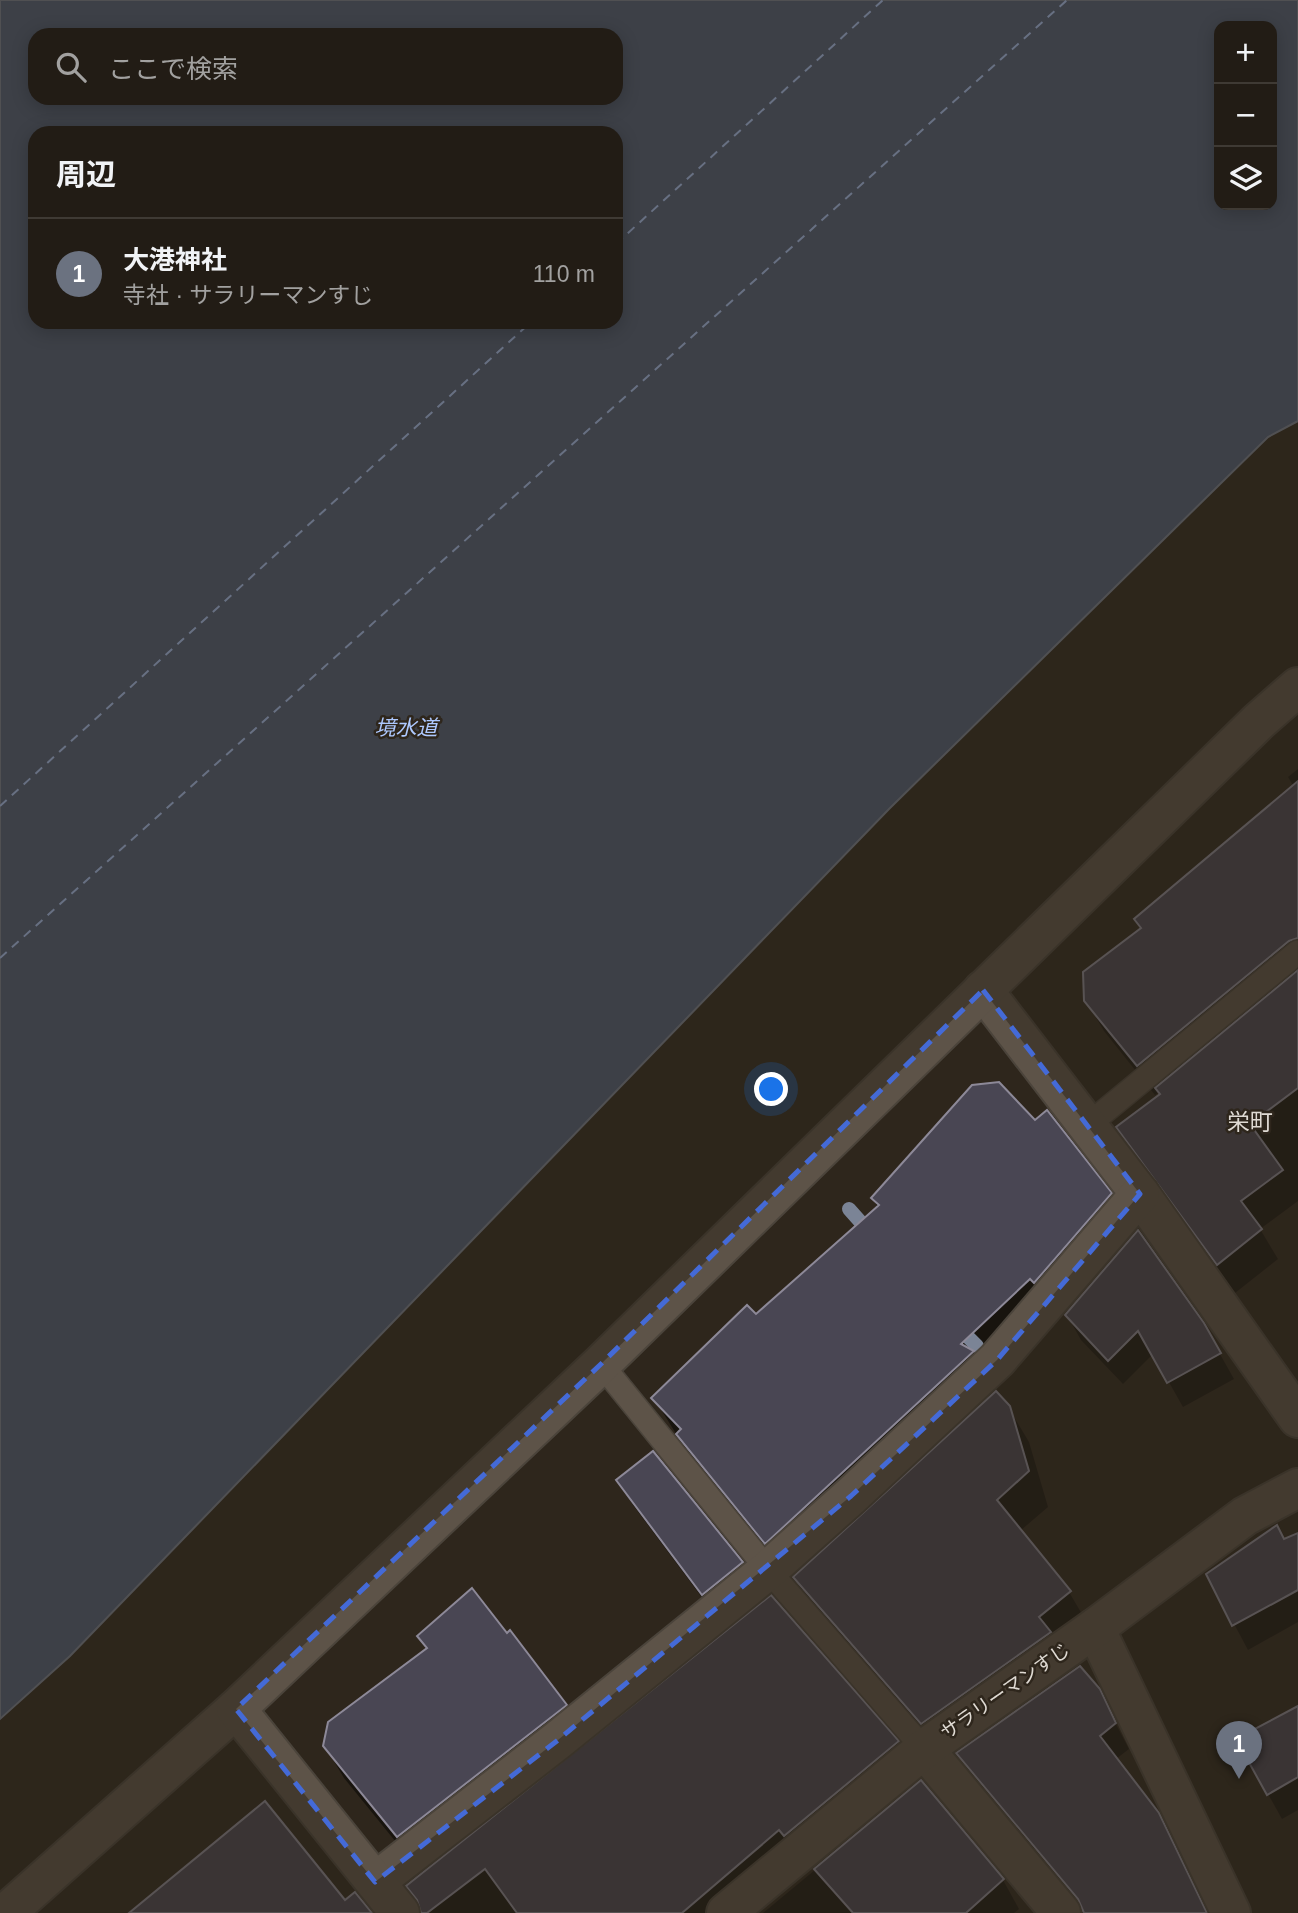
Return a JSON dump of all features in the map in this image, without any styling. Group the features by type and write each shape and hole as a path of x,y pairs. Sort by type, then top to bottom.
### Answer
{"street":[{"path":"6,1913 236,1709 601,1364 1259,721 1298,687"},
{"path":"983,990 1140,1194 1298,1418"},
{"path":"375,1882 558,1740 768,1570 997,1360 1140,1194"},
{"name":"サラリーマンすじ","path":"726,1913 924,1749 1095,1628 1245,1516 1298,1488"},
{"path":"1095,1628 1231,1913"},
{"path":"236,1709 400,1913"},
{"path":"924,1749 1061,1913"}],"lane":[{"path":"1088,1125 1298,953"},
{"path":"601,1364 768,1570 924,1749"}],"highlighted area":[{"path":"983,990 1140,1194 997,1360 851,1496 558,1740 375,1882 236,1709 601,1364"}],"water":[{"name":"境水道","path":"0,0 1298,0 1298,421 1268,437 889,809 70,1656 0,1719"}],"building":[{"path":"1298,781 1298,938 1289,941 1137,1066 1084,1001 1083,972 1141,928 1134,919"},
{"path":"1298,970 1298,1088 1250,1124 1283,1170 1241,1201 1262,1229 1217,1265 1116,1127 1160,1094 1155,1088"},
{"path":"999,1082 1035,1120 1047,1110 1112,1193 1034,1283 1030,1279 961,1344 974,1351 765,1544 676,1434 681,1429 651,1398 747,1305 756,1314 879,1205 871,1198 972,1085"},
{"path":"1138,1230 1204,1323 1221,1353 1167,1383 1138,1331 1108,1361 1065,1315"},
{"path":"996,1391 1010,1406 1029,1471 997,1500 1071,1591 1039,1617 1051,1632 921,1724 793,1577"},
{"path":"653,1451 743,1562 702,1595 616,1480"},
{"path":"1277,1525 1284,1539 1298,1533 1298,1590 1232,1626 1206,1574"},
{"path":"472,1588 507,1633 510,1630 567,1705 397,1837 323,1746 328,1722 427,1648 417,1636"},
{"path":"771,1595 899,1741 784,1836 779,1830 682,1913 517,1913 485,1869 427,1913 421,1913 417,1900 406,1886"},
{"path":"1080,1666 1100,1689 1116,1723 1100,1736 1159,1813 1207,1913 1084,1913 1078,1899 956,1753"},
{"path":"1298,1706 1298,1777 1267,1795 1236,1739"},
{"path":"921,1780 1004,1879 966,1913 853,1913 814,1869"},
{"path":"265,1801 345,1900 355,1892 372,1913 129,1913"}],"waterway":[{"path":"849,1209 873,1236"},
{"path":"956,1325 977,1346"}],"ferry route":[{"path":"623,238 883,0"},
{"path":"0,958 1067,0"},
{"path":"0,806 523,329"}],"place":[{"name":"大港神社","path":"1239,1779"}],"district":[{"name":"栄町","path":"1250,1122"}]}
